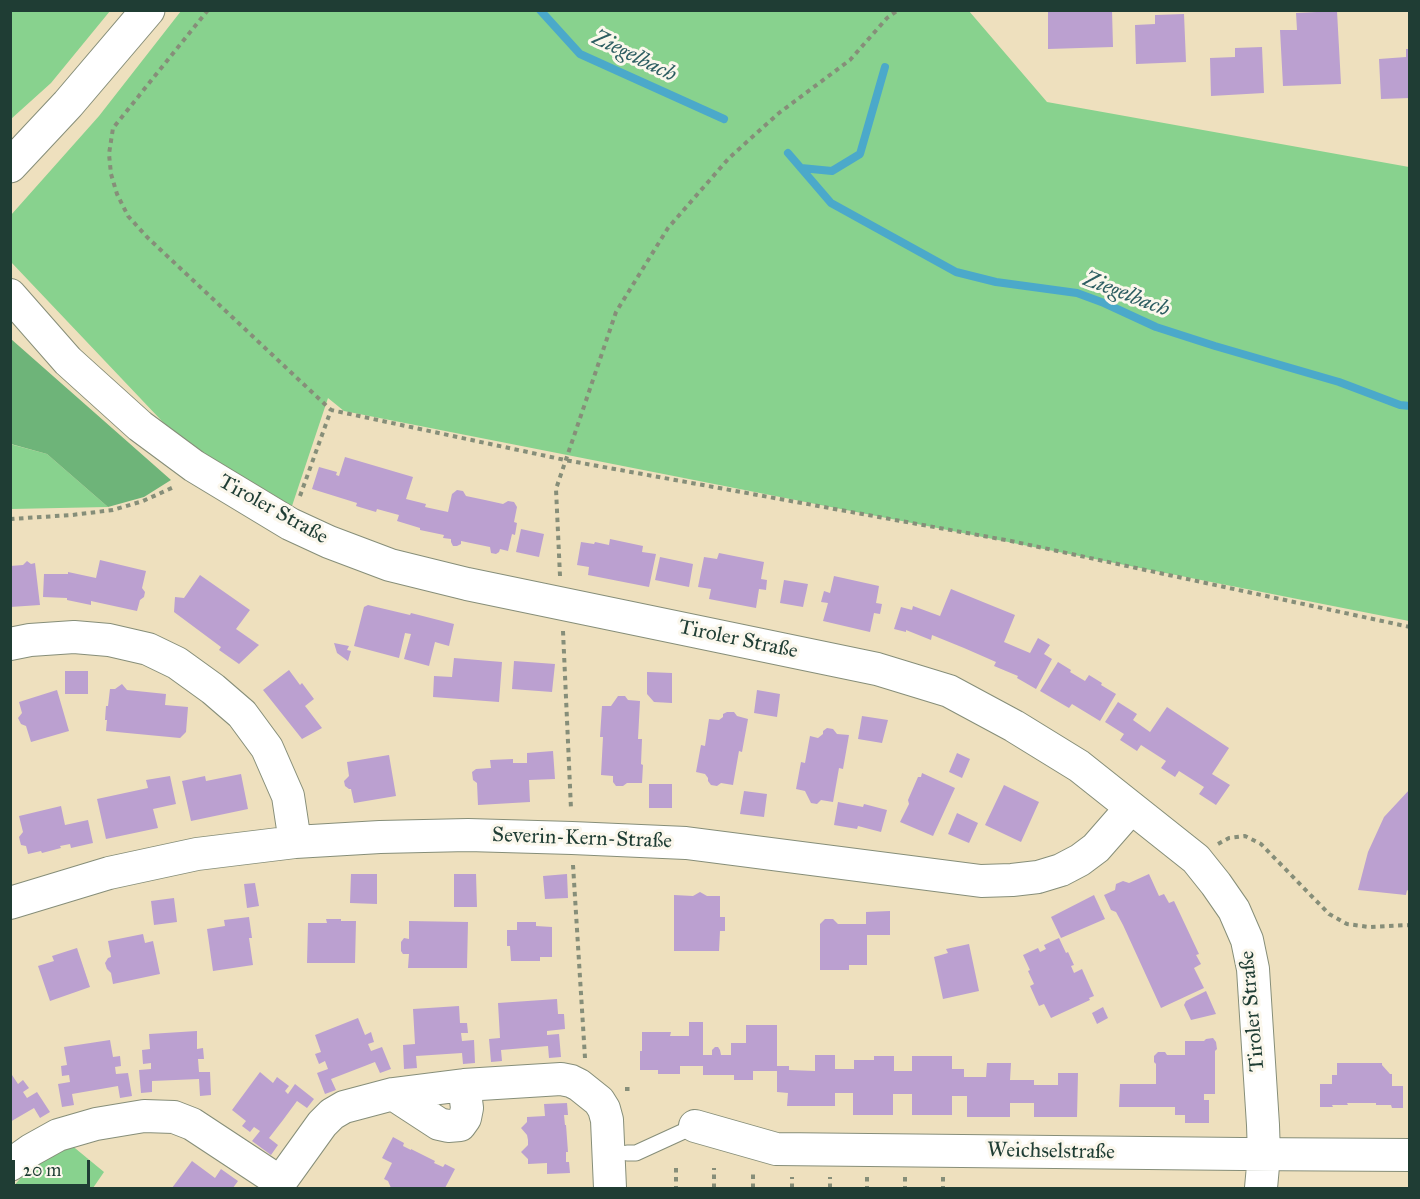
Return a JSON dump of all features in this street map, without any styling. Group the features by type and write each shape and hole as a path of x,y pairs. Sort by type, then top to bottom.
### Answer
{"street":[{"path":"10,166 68,104 148,10"},
{"name":"Tiroler Straße","path":"10,295 68,361 140,426 194,466 290,524 329,542 390,565 466,584 878,669 949,691 1014,726 1079,766 1196,859 1234,910 1247,940 1253,969 1264,1155 1261,1188"},
{"path":"10,644 30,640 74,637 109,640 148,649 177,663 242,714 267,748 288,796 295,842"},
{"name":"Severin-Kern-Straße","path":"10,903 109,873 197,854 295,842 380,837 468,835 686,843 981,881 1012,880 1038,877 1061,870 1080,860 1096,848 1131,808"},
{"path":"10,1165 58,1135 96,1124 144,1116 174,1117 192,1124 278,1185 322,1124 344,1107 393,1094 464,1085 561,1079 579,1085 604,1108 607,1120 610,1188"},
{"name":"Weichselstraße","path":"695,1126 776,1149 1410,1155"}],"lane":[{"path":"627,1154 636,1154 695,1126"}],"path":[{"path":"207,10 113,128 109,154 111,174 117,194 128,216 147,237 331,410 565,460 1011,541 1410,627"},
{"path":"560,585 556,489 616,312 668,228 729,158 779,113 850,60 887,18 898,10"},
{"path":"290,524 331,410"},
{"path":"10,519 113,510 143,501 178,485"},
{"path":"562,627 571,811"},
{"path":"1211,847 1229,838 1245,836 1261,844 1329,914 1347,924 1369,927 1410,925"},
{"path":"573,864 586,1062"},
{"path":"676,1168 676,1188"},
{"path":"714,1168 714,1188"},
{"path":"753,1168 753,1188"}],"green space":[{"path":"11,10 110,11 51,83 11,119"},
{"path":"181,11 969,11 1047,102 1409,167 1409,621 344,411 328,398 292,506 178,438 11,262 11,215 99,116"},
{"path":"11,339 171,480 144,497 108,507 47,454 11,444"},
{"path":"10,444 47,454 108,507 11,509"},
{"path":"70,1144 104,1172 93,1188 12,1188 31,1166"}],"building":[{"path":"1048,10 1112,10 1113,47 1048,49"},
{"path":"1337,11 1341,84 1283,86 1280,30 1297,30 1296,13"},
{"path":"1184,14 1186,62 1136,64 1135,25 1155,24 1155,15"},
{"path":"1262,47 1264,93 1211,96 1210,58 1235,57 1235,48"},
{"path":"1406,49 1410,49 1410,98 1381,99 1379,59 1406,57"},
{"path":"345,457 413,477 406,499 426,504 425,507 448,512 452,494 457,490 463,491 466,496 503,504 508,501 514,502 517,507 514,522 517,523 508,551 500,549 496,554 491,553 490,547 461,541 461,544 453,546 451,539 443,538 444,535 420,530 420,528 397,521 399,515 377,509 376,512 356,506 357,503 312,489 319,467 337,472 336,475 339,476"},
{"path":"521,529 544,534 539,557 516,552"},
{"path":"610,539 643,546 642,552 656,554 649,587 588,575 589,567 577,565 581,542 609,545"},
{"path":"719,553 764,562 761,579 767,580 766,590 759,589 756,608 709,599 711,589 698,587 704,557 717,559"},
{"path":"660,557 693,564 689,587 655,580"},
{"path":"100,560 146,571 142,588 145,592 144,597 140,600 137,611 91,601 91,605 67,600 67,598 43,597 44,574 68,574 68,572 96,578"},
{"path":"27,561 31,564 35,563 40,605 10,607 10,566 23,565"},
{"path":"200,575 250,610 236,629 259,645 239,664 219,650 221,647 174,612 175,597 184,598"},
{"path":"834,576 879,586 876,603 882,604 880,614 874,613 870,632 823,621 828,603 821,602 824,591 830,593"},
{"path":"784,580 808,584 803,607 780,603"},
{"path":"951,589 1015,615 1004,642 1030,653 1038,638 1050,645 1044,654 1052,659 1036,689 1017,678 1018,676 994,666 996,662 964,648 932,635 931,640 906,630 906,632 894,629 901,607 912,610 913,606 940,616"},
{"path":"368,605 454,624 449,646 435,642 429,666 404,659 411,634 405,633 399,658 354,646 364,607"},
{"path":"334,643 349,646 347,650 351,651 348,661 337,653"},
{"path":"454,658 502,662 499,702 433,697 434,676 452,677"},
{"path":"514,661 555,664 552,692 512,689"},
{"path":"1058,662 1085,681 1089,675 1116,694 1100,721 1072,704 1069,708 1040,691"},
{"path":"289,670 314,699 305,706 322,728 302,739 263,690"},
{"path":"65,671 88,671 88,694 65,694"},
{"path":"647,672 672,673 672,703 654,702 647,694"},
{"path":"122,684 127,690 166,694 165,705 188,707 186,732 180,738 106,731 106,706 108,706 110,689 115,689"},
{"path":"57,690 69,731 31,742 26,726 21,724 18,718 22,713 19,702"},
{"path":"757,690 780,694 777,717 754,713"},
{"path":"618,696 640,701 638,739 642,739 642,783 616,786 613,776 601,775 602,706 611,706"},
{"path":"1118,702 1137,714 1133,720 1150,732 1167,707 1229,748 1212,774 1230,785 1216,805 1199,794 1204,787 1179,771 1175,777 1161,768 1166,761 1141,745 1137,751 1120,740 1124,734 1105,722"},
{"path":"727,712 734,712 737,716 748,719 742,752 739,751 733,785 721,783 717,786 711,785 705,774 696,772 701,745 705,746 709,719 719,720"},
{"path":"862,716 888,720 882,743 858,739"},
{"path":"827,728 833,729 837,734 849,735 843,769 839,768 833,802 821,800 817,804 811,803 805,791 796,789 801,762 805,763 810,736 818,738"},
{"path":"553,751 555,779 529,780 530,802 478,805 477,783 473,780 472,772 476,769 491,768 490,760 513,759 513,763 527,763 527,753"},
{"path":"957,753 970,759 962,778 949,772"},
{"path":"389,755 396,796 354,803 351,789 345,786 344,781 349,776 347,762"},
{"path":"922,773 955,788 933,836 900,822 918,777 921,777"},
{"path":"241,774 248,809 191,821 182,781 205,776 206,781"},
{"path":"170,776 176,804 153,809 158,828 106,839 97,799 148,788 146,780"},
{"path":"649,784 672,784 672,808 649,808"},
{"path":"1004,785 1039,802 1021,842 985,825"},
{"path":"1410,789 1410,892 1407,890 1406,895 1358,890 1368,852 1384,817"},
{"path":"744,791 767,794 764,817 740,814"},
{"path":"838,802 863,807 864,804 887,810 881,832 858,826 857,829 834,825"},
{"path":"61,806 65,825 88,820 93,843 71,848 70,844 42,853 41,851 28,854 26,846 21,845 19,837 23,832 19,816"},
{"path":"957,813 978,823 969,843 948,834"},
{"path":"351,874 377,874 377,904 350,903"},
{"path":"454,874 476,874 477,907 454,907"},
{"path":"567,874 568,898 545,899 543,876"},
{"path":"1149,874 1159,896 1164,894 1169,903 1174,901 1199,954 1196,955 1201,964 1194,968 1204,988 1161,1008 1123,925 1116,912 1111,910 1104,895 1115,890 1116,884 1123,881 1129,883"},
{"path":"255,883 259,906 247,908 244,884"},
{"path":"700,892 707,896 720,896 720,917 725,917 725,931 720,931 719,951 674,951 674,895 693,896"},
{"path":"1094,895 1105,919 1061,938 1051,917"},
{"path":"174,898 177,922 154,925 151,901"},
{"path":"890,911 890,935 867,935 867,965 849,965 849,970 820,970 820,924 825,919 833,919 838,924 866,924 866,912"},
{"path":"249,917 253,965 213,971 207,929 225,926 224,920"},
{"path":"326,919 356,921 355,963 307,963 308,923 327,923"},
{"path":"409,921 468,922 467,968 408,968 409,954 403,954 401,951 401,942 404,938 409,939"},
{"path":"517,922 536,922 536,926 552,927 552,957 540,957 540,961 511,961 510,946 507,946 507,930 517,930"},
{"path":"143,934 145,943 153,941 160,974 113,984 111,973 105,963 111,957 108,941"},
{"path":"1059,938 1074,965 1071,966 1074,973 1082,969 1094,996 1051,1018 1044,1004 1039,1006 1030,986 1034,984 1023,955 1038,948 1040,952 1046,949 1044,945"},
{"path":"969,944 979,991 943,999 934,957 948,953 946,949"},
{"path":"77,948 90,987 50,1001 38,966 54,961 52,956"},
{"path":"1206,991 1216,1014 1191,1020 1184,1005 1186,1001"},
{"path":"557,999 558,1014 564,1014 565,1029 547,1031 547,1035 559,1034 561,1057 549,1058 548,1046 501,1050 502,1061 491,1062 489,1039 500,1038 498,1003"},
{"path":"459,1006 460,1023 467,1023 468,1033 461,1033 462,1041 474,1040 475,1063 463,1064 462,1053 416,1056 417,1068 404,1069 403,1045 415,1044 413,1009"},
{"path":"1103,1007 1108,1018 1097,1024 1092,1013"},
{"path":"358,1018 365,1035 371,1032 374,1042 368,1044 371,1051 382,1047 391,1069 380,1073 375,1062 331,1079 336,1090 325,1094 317,1073 328,1069 325,1061 319,1064 315,1054 321,1052 315,1035"},
{"path":"689,1022 703,1022 703,1055 712,1055 712,1050 718,1047 721,1055 731,1055 731,1043 746,1043 746,1025 777,1025 777,1066 789,1066 789,1070 815,1071 815,1055 835,1055 835,1069 854,1069 854,1060 874,1060 874,1056 894,1056 894,1071 912,1071 912,1056 952,1056 952,1069 964,1069 964,1077 986,1077 987,1063 1011,1063 1010,1080 1034,1080 1034,1085 1058,1085 1058,1073 1078,1073 1077,1117 1034,1117 1034,1103 1010,1103 1010,1117 967,1117 967,1096 952,1096 952,1115 912,1115 912,1094 893,1094 893,1115 853,1115 853,1093 835,1093 835,1106 787,1106 788,1093 777,1092 777,1071 753,1071 753,1080 734,1080 734,1075 703,1075 703,1066 680,1066 680,1074 658,1074 658,1070 640,1070 642,1032 671,1032 670,1036 689,1036"},
{"path":"197,1031 197,1049 203,1048 204,1059 198,1059 199,1072 210,1072 211,1095 200,1096 199,1079 152,1081 152,1092 141,1093 139,1070 151,1069 151,1063 143,1064 142,1050 150,1049 149,1034"},
{"path":"1213,1038 1217,1049 1215,1051 1215,1094 1204,1094 1204,1100 1209,1100 1209,1123 1185,1123 1185,1115 1175,1115 1175,1107 1119,1107 1120,1084 1156,1084 1154,1056 1158,1052 1165,1052 1167,1055 1185,1055 1185,1041 1204,1041"},
{"path":"110,1040 113,1057 120,1056 121,1066 115,1067 116,1074 128,1073 132,1096 120,1098 118,1086 72,1094 74,1105 62,1107 58,1084 70,1082 69,1075 62,1076 61,1066 67,1065 64,1047"},
{"path":"1337,1063 1382,1063 1392,1074 1392,1086 1403,1086 1403,1108 1392,1108 1391,1105 1376,1105 1376,1103 1347,1103 1348,1105 1320,1107 1320,1084 1332,1084 1332,1075 1337,1075"},
{"path":"10,1072 18,1084 23,1080 29,1088 23,1092 27,1098 37,1092 50,1112 40,1118 34,1108 10,1122"},
{"path":"260,1072 273,1083 277,1077 289,1086 285,1091 288,1094 295,1084 314,1099 307,1108 297,1101 269,1138 278,1145 271,1155 252,1141 260,1131 254,1127 250,1132 242,1126 246,1121 232,1110"},
{"path":"567,1103 568,1115 564,1115 568,1152 566,1152 566,1162 569,1162 570,1173 547,1174 547,1163 528,1164 528,1159 521,1152 528,1145 528,1140 521,1128 527,1122 527,1117 545,1116 544,1104"},
{"path":"393,1137 404,1143 403,1146 435,1161 434,1163 443,1167 445,1164 455,1169 445,1188 391,1188 388,1181 384,1179 392,1163 382,1158"},
{"path":"192,1161 215,1178 221,1169 238,1181 233,1188 172,1188"}],"waterway":[{"name":"Ziegelbach","path":"540,10 580,54 724,119"},
{"path":"801,168 832,171 860,154 885,67"},
{"name":"Ziegelbach","path":"788,153 831,203 956,272 996,282 1077,293 1156,327 1339,382 1400,405 1410,406"}]}
